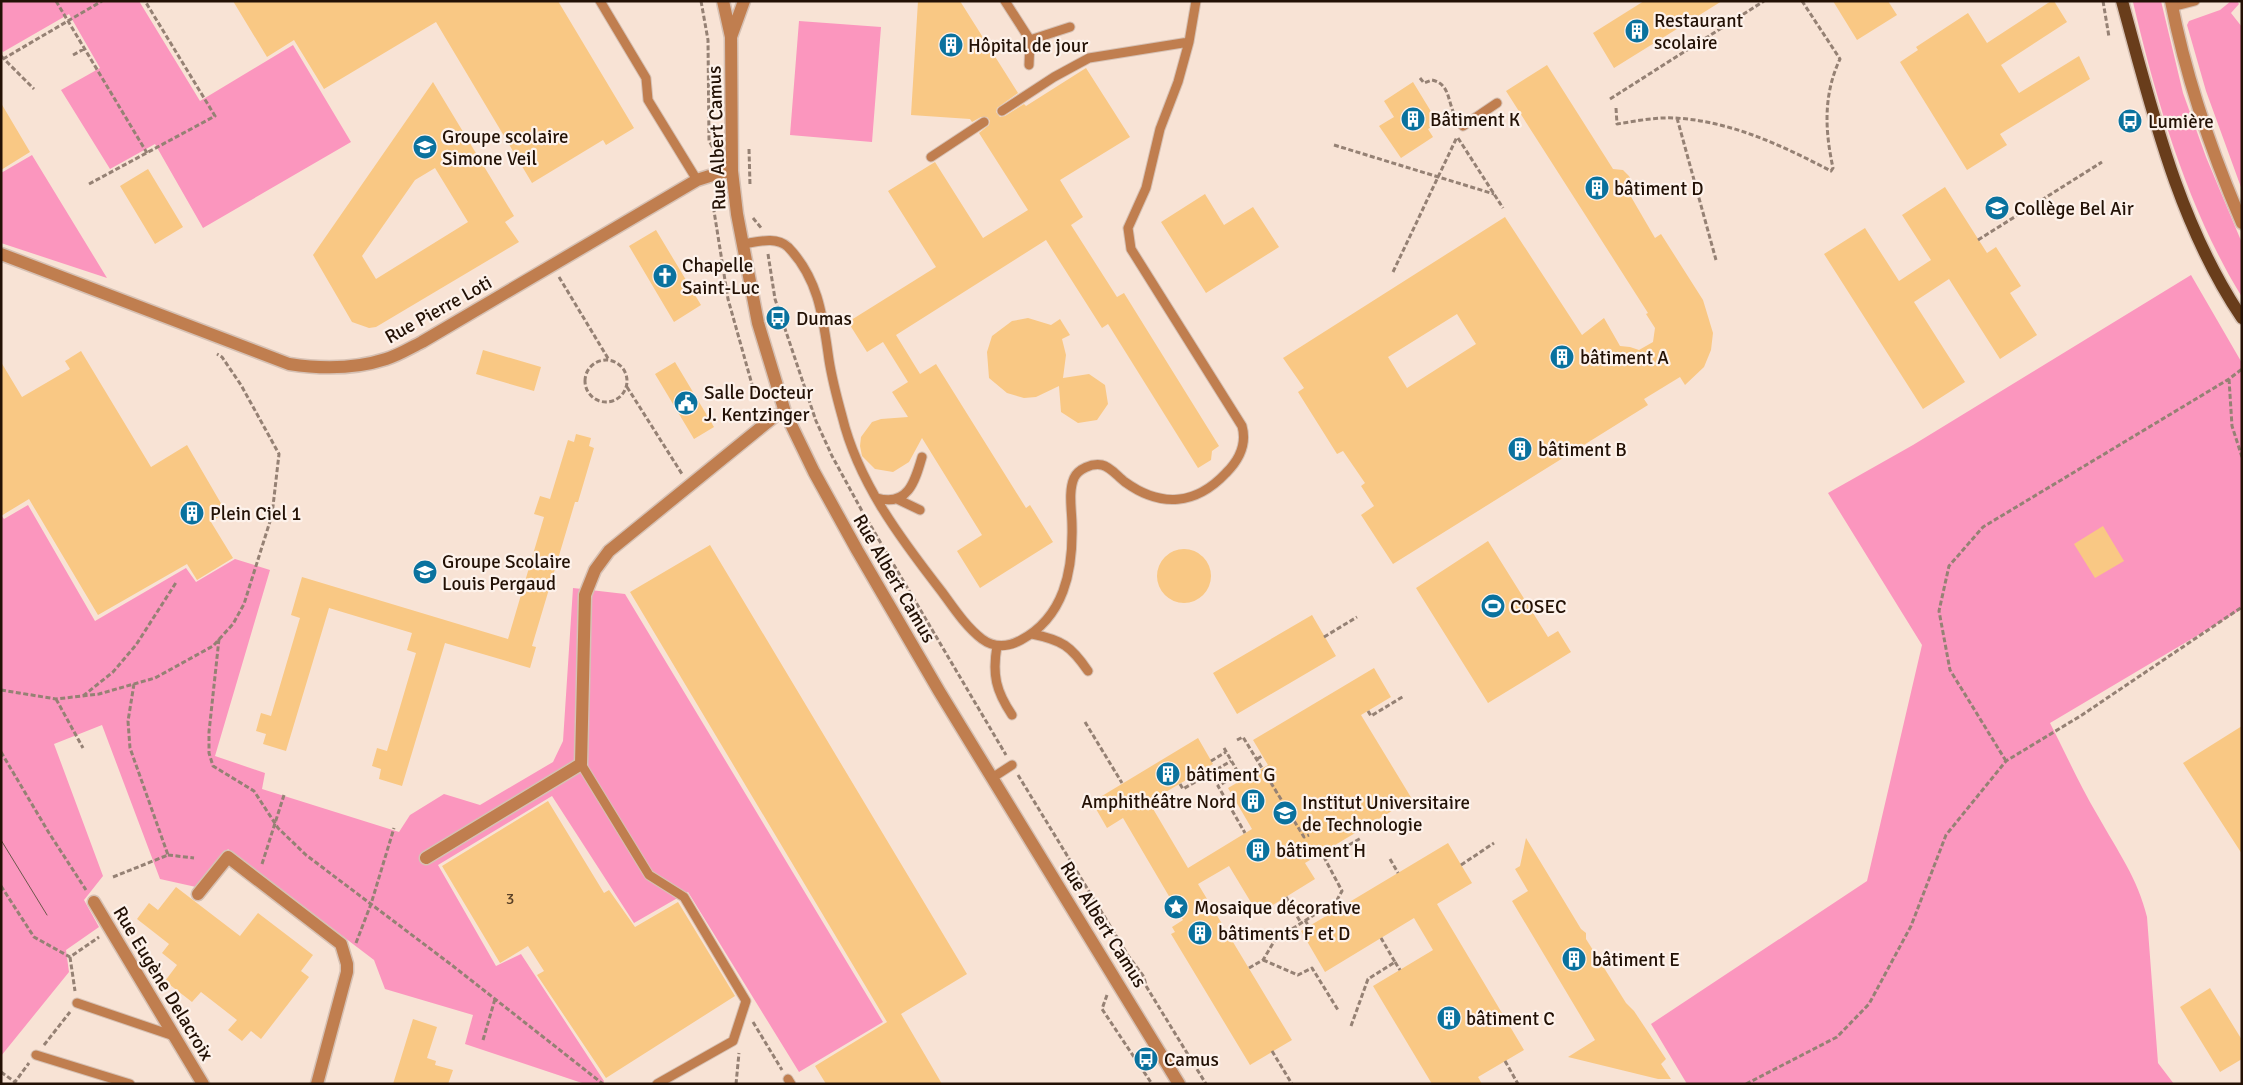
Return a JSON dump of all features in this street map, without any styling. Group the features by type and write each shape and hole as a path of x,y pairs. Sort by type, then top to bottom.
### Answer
{"main road":[{"path":"2122,1 2153,113 2175,182 2200,242 2227,295 2242,318"}],"street":[{"name":"Rue Albert Camus","path":"723,1 731,37 732,172 758,323 784,412 857,550 992,778 1179,1084"},
{"name":"Rue Albert Camus","path":"731,37 744,1"},
{"path":"2171,4 2192,92 2217,164 2242,223"},
{"name":"Rue Pierre Loti","path":"1,254 289,364 316,368 354,366 386,359 422,342 697,180 719,173 732,172"},
{"path":"426,858 581,764 585,595 595,570 609,551 775,416 784,412"},
{"path":"198,894 228,857 341,944 348,964 345,982 317,1084"},
{"name":"Rue Eugène Delacroix","path":"94,902 203,1084"}],"lane":[{"path":"600,1 646,78 648,100 697,180"},
{"path":"1005,1 1030,40 1029,65"},
{"path":"743,244 775,240 786,245 802,264 816,290 850,447 898,535 959,614 982,639 998,646 1015,643 1032,634 1048,619 1062,599 1069,571 1072,529 1071,495 1074,478 1080,471 1088,466 1101,465 1144,494 1160,499 1192,497 1204,492 1224,475 1239,456 1243,445 1242,426 1131,249 1128,238 1131,218 1146,188 1160,129 1178,82 1189,42 1196,1"},
{"path":"2171,4 2195,1"},
{"path":"1030,40 1070,27"},
{"path":"1002,111 1054,77 1089,58 1189,42"},
{"path":"1463,126 1497,103"},
{"path":"931,157 984,122"},
{"path":"877,498 888,501 897,499 912,485 922,457"},
{"path":"897,499 920,510"},
{"path":"1032,634 1047,637 1073,649 1088,671"},
{"path":"998,646 994,666 997,687 1000,698 1012,715"},
{"path":"581,764 649,875 684,896 746,1000 733,1041 657,1084"},
{"path":"992,778 1012,765"},
{"path":"77,1003 174,1036"},
{"path":"36,1055 130,1084"}],"path":[{"path":"56,1 146,153"},
{"path":"34,89 2,57 102,1"},
{"path":"89,184 215,116 145,1"},
{"path":"1610,99 1764,1"},
{"path":"1616,108 1617,124 1677,118 1735,129 1790,150 1831,171 1833,168 1826,137 1830,79 1840,59 1802,1"},
{"path":"2103,1 2109,37"},
{"path":"73,55 84,49"},
{"path":"1393,272 1463,126 1450,107 1448,92 1440,82 1432,80 1424,83 1420,78"},
{"path":"1677,118 1716,260"},
{"path":"1457,138 1503,208"},
{"path":"1334,146 1494,194"},
{"path":"1978,240 2102,162"},
{"path":"552,266 609,360 621,366 627,379 627,386 689,485"},
{"path":"1,690 56,699 83,696 134,684 155,678 213,646 233,624 244,604 272,515 279,454 241,385 222,357 215,353"},
{"path":"609,360 595,363 590,368 585,381 589,393 600,401 607,402 619,397 627,386"},
{"path":"2006,761 1950,670 1939,610 1949,566 1983,527 2229,379 2242,369"},
{"path":"2229,379 2232,426 2242,458"},
{"path":"83,696 113,672 136,645 177,580"},
{"path":"1746,1084 1837,1037 1868,1004 1911,926 1946,835 2006,761 2082,715 2242,607"},
{"path":"1324,637 1357,617"},
{"path":"219,639 209,754 213,766 254,791 274,823 306,855 603,1084"},
{"path":"134,684 128,721 130,748 168,855"},
{"path":"1368,711 1371,716 1404,696"},
{"path":"56,699 83,748"},
{"path":"1085,722 1122,783"},
{"path":"1237,740 1243,737 1304,838 1309,834"},
{"path":"1211,761 1225,750 1242,780"},
{"path":"1,752 49,833 94,902"},
{"path":"1257,759 1262,756"},
{"path":"1180,784 1183,789 1231,761"},
{"path":"1239,774 1218,786 1245,833"},
{"path":"257,879 284,795"},
{"path":"345,954 355,944 371,904 394,828"},
{"path":"1249,968 1263,960 1275,940 1336,900 1342,891 1325,859 1361,838"},
{"path":"1461,865 1494,843"},
{"path":"113,877 168,855 194,858"},
{"path":"1390,859 1398,873"},
{"path":"1,886 34,937 70,957"},
{"path":"1286,897 1301,923"},
{"path":"1305,920 1309,927"},
{"path":"70,957 110,929"},
{"path":"1382,938 1400,970"},
{"path":"70,957 77,1003"},
{"path":"1263,960 1298,975 1312,968 1338,1010"},
{"path":"1351,1026 1368,979 1395,962"},
{"path":"483,1040 495,999"},
{"path":"746,1000 751,1020 789,1081"},
{"path":"1272,1051 1292,1084"},
{"path":"1505,1061 1518,1084"},
{"path":"1,1072 14,1082"}],"shaded area":[{"path":"1,1 139,1 200,101 293,45 351,142 203,228 155,144 110,169 61,90 100,68 69,14 3,52 1,48"},
{"path":"2161,1 2183,93 2206,157 2242,243 2242,297 2205,228 2176,154 2152,77 2133,2"},
{"path":"2231,1 2237,1 2239,4 2231,13 2242,27 2242,190 2206,91 2187,25 2189,21 2220,10"},
{"path":"799,21 881,27 872,142 790,135"},
{"path":"32,155 107,278 1,243 1,173"},
{"path":"2191,275 2242,363 2242,609 2050,723 2085,793 2126,865 2143,903 2147,917 2158,1063 2174,1084 1687,1084 1651,1024 1867,881 1922,645 1828,493 1913,445"},
{"path":"28,505 95,621 186,568 196,582 235,559 270,570 215,756 265,773 262,789 399,832 410,815 444,794 480,805 553,762 563,741 573,588 625,594 883,1022 799,1072 688,892 634,923 552,796 438,865 496,966 521,954 604,1081 603,1084 585,1084 465,1044 473,1015 385,989 374,960 228,849 196,887 160,879 102,725 54,744 103,876 84,900 99,927 66,950 69,972 1,1056 1,515 4,519"}],"building":[{"path":"233,1 558,1 634,128 606,145 603,140 532,183 436,22 324,89 294,40 267,57"},
{"path":"918,1 960,1 1018,93 997,108 996,112 1000,117 1005,116 1024,104 1026,106 1086,68 1130,137 1060,180 1083,217 1071,225 1117,297 1124,293 1219,446 1212,451 1211,460 1198,468 1108,324 1102,328 1046,240 896,335 920,374 936,364 1026,508 1030,505 1053,542 980,588 957,551 982,535 922,438 909,462 893,472 875,469 862,456 860,446 861,437 872,422 881,419 908,417 892,392 908,382 883,342 867,352 848,322 936,267 888,191 935,162 983,238 1028,210 979,133 989,125 990,121 987,117 981,117 972,122 970,119 911,115"},
{"name":"Restaurant scolaire","path":"1644,1 1722,1 1614,68 1593,33"},
{"path":"1833,1 1888,1 1897,15 1857,40"},
{"path":"2051,1 2054,1 2067,22 2001,65 2019,93 2079,56 2090,79 2000,134 2007,145 1967,170 1900,62 1918,50 1916,47 1968,13 1987,43"},
{"path":"1547,65 1613,169 1623,170 1629,176 1633,184 1630,195 1655,238 1661,234 1703,300 1713,333 1711,350 1704,367 1685,385 1680,377 1644,399 1648,405 1393,564 1361,515 1374,506 1361,486 1365,483 1343,451 1337,454 1298,392 1304,388 1283,358 1505,217 1582,335 1604,318 1620,346 1639,350 1653,342 1655,328 1646,314 1648,313 1506,91","holes":["1457,314 1476,344 1407,388 1388,357"]},
{"path":"433,82 514,216 505,222 519,242 376,327 369,328 352,322 313,255","holes":["435,168 468,222 376,279 362,256 415,180"]},
{"name":"Bâtiment K","path":"1413,82 1438,123 1428,129 1433,137 1401,158 1379,126 1394,117 1384,101"},
{"path":"1,103 30,152 1,170"},
{"path":"148,169 183,227 155,244 120,186"},
{"path":"1945,187 1987,253 1996,247 2021,286 2010,293 2037,335 2000,359 1949,279 1914,302 1965,382 1923,409 1824,254 1865,228 1899,281 1931,260 1902,215"},
{"path":"1205,194 1224,225 1253,207 1279,247 1206,293 1161,222"},
{"name":"Chapelle Saint-Luc","path":"656,230 701,305 674,322 629,246"},
{"path":"1028,318 1051,325 1060,319 1070,335 1062,339 1066,355 1063,378 1089,374 1105,385 1108,404 1097,420 1078,423 1061,412 1059,386 1036,397 1024,398 1007,393 989,378 987,352 992,336 1012,321"},
{"path":"483,350 541,367 534,391 476,374"},
{"path":"81,351 151,467 187,445 226,512 211,522 233,558 197,580 187,564 98,615 29,499 1,516 1,362 22,397 70,369 65,361"},
{"path":"675,362 714,427 694,439 655,374"},
{"path":"576,434 591,438 589,446 594,448 578,502 575,502 532,646 536,647 530,668 445,643 402,786 379,779 381,769 372,766 377,748 387,751 416,653 407,650 412,633 329,608 286,751 263,744 266,734 256,731 261,713 271,716 300,618 291,615 302,577 508,639 544,517 534,514 540,496 550,499 568,440 574,442"},
{"path":"2103,526 2124,561 2095,578 2074,544"},
{"name":"COSEC","path":"1488,541 1548,637 1558,631 1571,652 1488,703 1416,588"},
{"path":"710,545 967,974 901,1014 942,1084 826,1084 815,1066 887,1022 630,592"},
{"path":"1179,549 1189,549 1199,553 1207,561 1211,576 1207,591 1199,599 1189,603 1179,603 1169,599 1161,591 1157,581 1157,571 1161,561 1169,553"},
{"path":"1312,615 1336,656 1237,714 1213,673"},
{"path":"1374,668 1391,697 1361,715 1412,799 1305,863 1315,879 1258,914 1229,866 1198,884 1292,1040 1250,1065 1171,934 1175,932 1172,927 1183,920 1123,818 1107,828 1092,802 1198,738 1213,764 1149,802 1188,868 1252,829 1228,788 1268,765 1253,740"},
{"path":"2242,726 2242,854 2183,763"},
{"path":"548,801 604,893 609,890 635,927 678,902 735,996 606,1078 537,975 544,971 528,946 500,963 442,866"},
{"name":"bâtiment E","path":"1526,838 1581,929 1586,933 1586,939 1626,1003 1634,1011 1666,1059 1661,1064 1671,1079 1658,1079 1568,1057 1595,1040 1512,901 1528,891 1515,869 1520,866"},
{"name":"bâtiment C","path":"1448,843 1472,883 1437,904 1524,1050 1478,1077 1482,1084 1432,1084 1373,986 1433,950 1414,918 1325,972 1301,931"},
{"path":"176,887 240,936 258,913 313,955 301,971 309,977 261,1039 251,1031 242,1041 228,1030 237,1020 201,992 192,1002 165,981 177,965 162,953 169,944 137,919 149,903 158,910"},
{"path":"2210,988 2242,1040 2242,1059 2220,1072 2180,1007"},
{"path":"413,1019 437,1027 427,1058 436,1061 435,1065 453,1070 448,1084 393,1084"}],"tram line":[{"path":"1,840 47,915"}],"place":[{"name":"Restaurant scolaire","path":"1637,31"},
{"name":"Hôpital de jour","path":"951,45"},
{"name":"Bâtiment K","path":"1413,119"},
{"name":"Lumière","path":"2130,121"},
{"name":"Groupe scolaire Simone Veil","path":"425,147"},
{"name":"bâtiment D","path":"1597,188"},
{"name":"Collège Bel Air","path":"1997,208"},
{"name":"Chapelle Saint-Luc","path":"665,276"},
{"name":"Dumas","path":"778,318"},
{"name":"bâtiment A","path":"1562,357"},
{"name":"Salle Docteur J. Kentzinger","path":"686,403"},
{"name":"bâtiment B","path":"1520,449"},
{"name":"Plein Ciel 1","path":"192,513"},
{"name":"Groupe Scolaire Louis Pergaud","path":"425,572"},
{"name":"COSEC","path":"1493,606"},
{"name":"bâtiment G","path":"1168,774"},
{"name":"Amphithéâtre Nord","path":"1253,801"},
{"name":"Institut Universitaire de Technologie","path":"1285,813"},
{"name":"bâtiment H","path":"1258,850"},
{"name":"Mosaique décorative","path":"1176,907"},
{"name":"bâtiments F et D","path":"1200,933"},
{"name":"bâtiment E","path":"1574,959"},
{"name":"bâtiment C","path":"1449,1018"},
{"name":"Camus","path":"1146,1059"}]}
